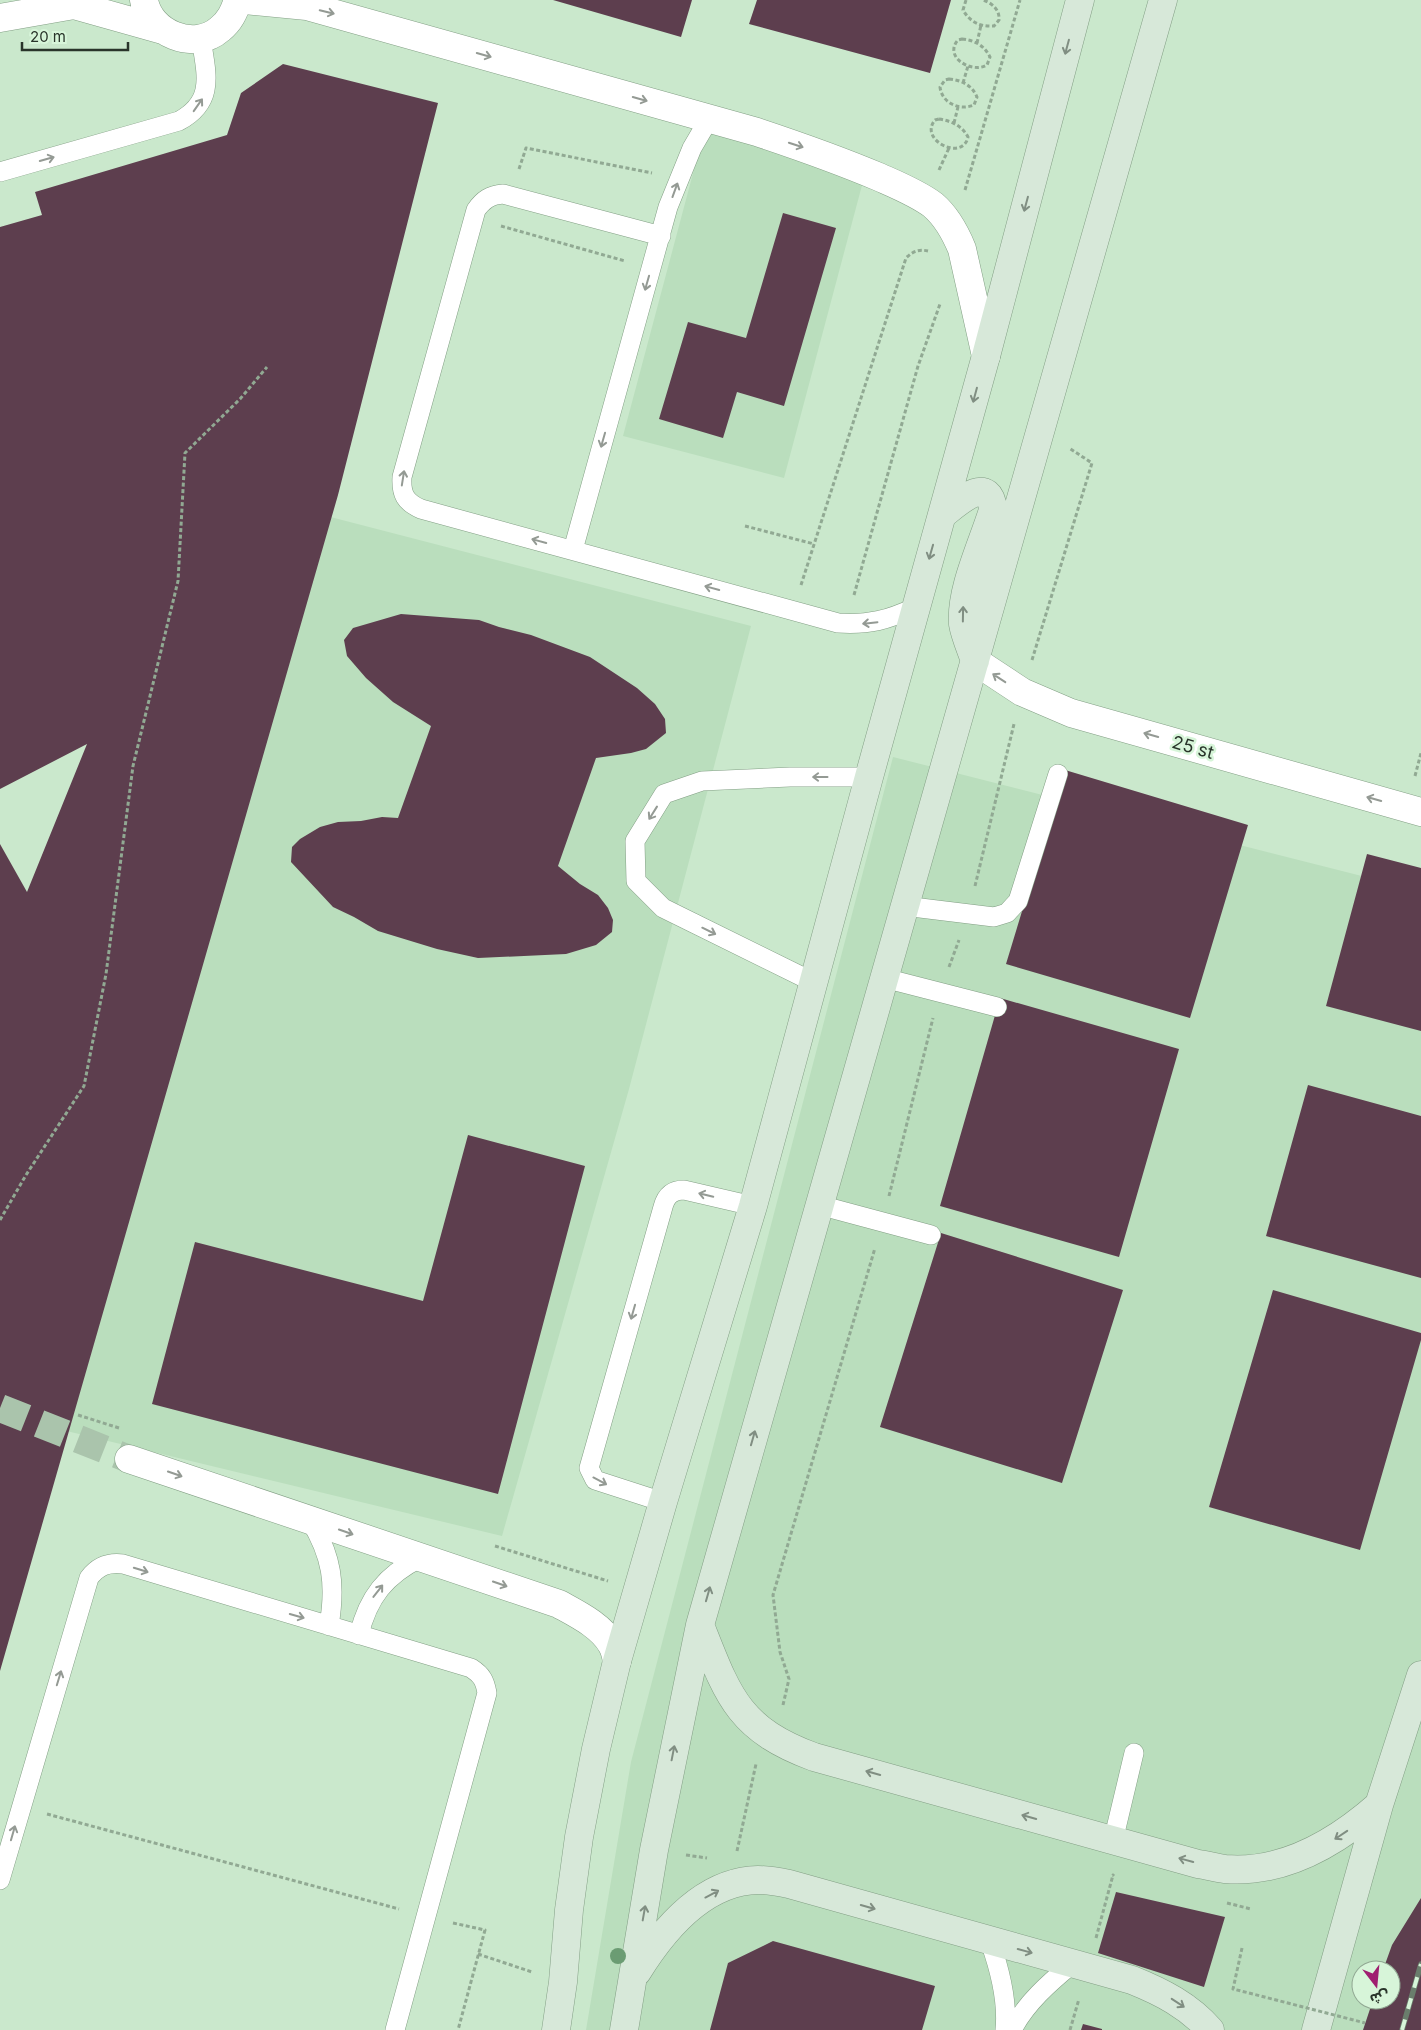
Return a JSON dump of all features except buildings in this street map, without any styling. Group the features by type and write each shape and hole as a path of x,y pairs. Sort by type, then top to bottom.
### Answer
{"street":[{"path":"144,0 152,20 163,30"},
{"path":"0,18 79,2 163,30 175,37 188,39 201,38 219,31 232,17 238,0"},
{"path":"245,0 272,1 315,8 709,119 790,143 900,186 933,205 955,233 962,249 986,356"},
{"path":"556,2030 579,1837 596,1749 617,1661 753,1206 815,983 869,777 986,356 1080,0"},
{"path":"624,2030 654,1850 700,1625 1163,0"},
{"path":"942,515 966,495 974,492 981,492 992,502 993,510 965,594 963,610 964,626 975,661"},
{"name":"25 st","path":"975,661 1022,692 1071,713 1421,812"},
{"path":"129,1459 566,1608 597,1629 612,1645 617,1661"},
{"path":"700,1625 729,1695 745,1716 766,1734 789,1748 814,1757 1198,1864 1225,1869 1275,1864 1302,1855 1330,1842 1356,1825 1379,1805"},
{"path":"1316,2030 1379,1805 1421,1675"},
{"path":"633,1980 659,1940 694,1905 724,1887 757,1880 789,1884 990,1942 1132,1980 1179,2002 1201,2019 1210,2030"}],"lane":[{"path":"0,172 179,120 191,114 200,103 206,91 207,78 201,38"},
{"path":"573,550 668,207 692,148 709,119"},
{"path":"661,236 503,194 487,198 476,210 402,477 402,490 406,499 412,505 421,508 838,623 878,622 898,616 916,607"},
{"path":"904,906 994,917 1007,913 1018,901 1058,774"},
{"path":"815,983 663,908 636,881 635,841 664,794 702,781 790,777 869,777"},
{"path":"884,978 997,1008"},
{"path":"663,1502 595,1480 589,1468 665,1199 677,1190 684,1190 753,1206"},
{"path":"819,1205 931,1235"},
{"path":"310,1520 320,1536 331,1570 333,1589 329,1626"},
{"path":"359,1635 367,1609 382,1586 393,1574 420,1558"},
{"path":"0,1880 89,1578 95,1570 103,1565 123,1564 471,1668 480,1674 486,1683 488,1693 395,2030"},
{"path":"1113,1841 1134,1753"},
{"path":"990,1942 999,1967 1004,1994 1005,2030"},
{"path":"1012,2030 1031,2002 1050,1982 1080,1966"}],"path":[{"path":"966,0 963,10 973,22 994,26 999,20 998,12 986,0"},
{"path":"963,197 1020,0"},
{"path":"977,43 981,25"},
{"path":"962,39 977,43 988,53 990,62 984,67 968,66 954,52 953,48 958,40 962,39"},
{"path":"963,82 968,66"},
{"path":"945,80 963,82 977,97 976,102 970,107 958,107 945,99 940,88 945,80"},
{"path":"954,123 958,107"},
{"path":"935,120 947,120 954,123 968,137 967,142 961,148 949,148 935,140 931,133 935,120"},
{"path":"511,196 526,148 678,179"},
{"path":"474,219 651,268"},
{"path":"800,590 906,258 911,252 919,250 927,250 934,255"},
{"path":"854,596 918,366 941,303"},
{"path":"0,1220 84,1086 106,974 133,766 178,581 185,453 240,399 267,367"},
{"path":"742,1882 734,1862 757,1759 766,1734 782,1714 788,1679 780,1652 773,1595 883,1222 940,993 968,914 1022,692 1092,464 1041,428"},
{"path":"745,526 814,544"},
{"path":"20,1807 426,1916 485,1930 458,2030"},
{"path":"1080,1966 1113,1875 1122,1878"},
{"path":"1223,1902 1251,1909"},
{"path":"1242,1948 1232,1989 1365,2023"},
{"path":"478,1954 563,1982"}],"shaded area":[{"path":"708,117 869,159 784,478 623,436"},
{"path":"288,506 751,626 629,1089 502,1536 46,1426"},
{"path":"893,757 1421,891 1421,2030 586,2030 631,1762"}],"tunnel":[{"path":"0,1408 129,1459"}],"railway":[{"path":"1402,2030 1421,1964"}]}
